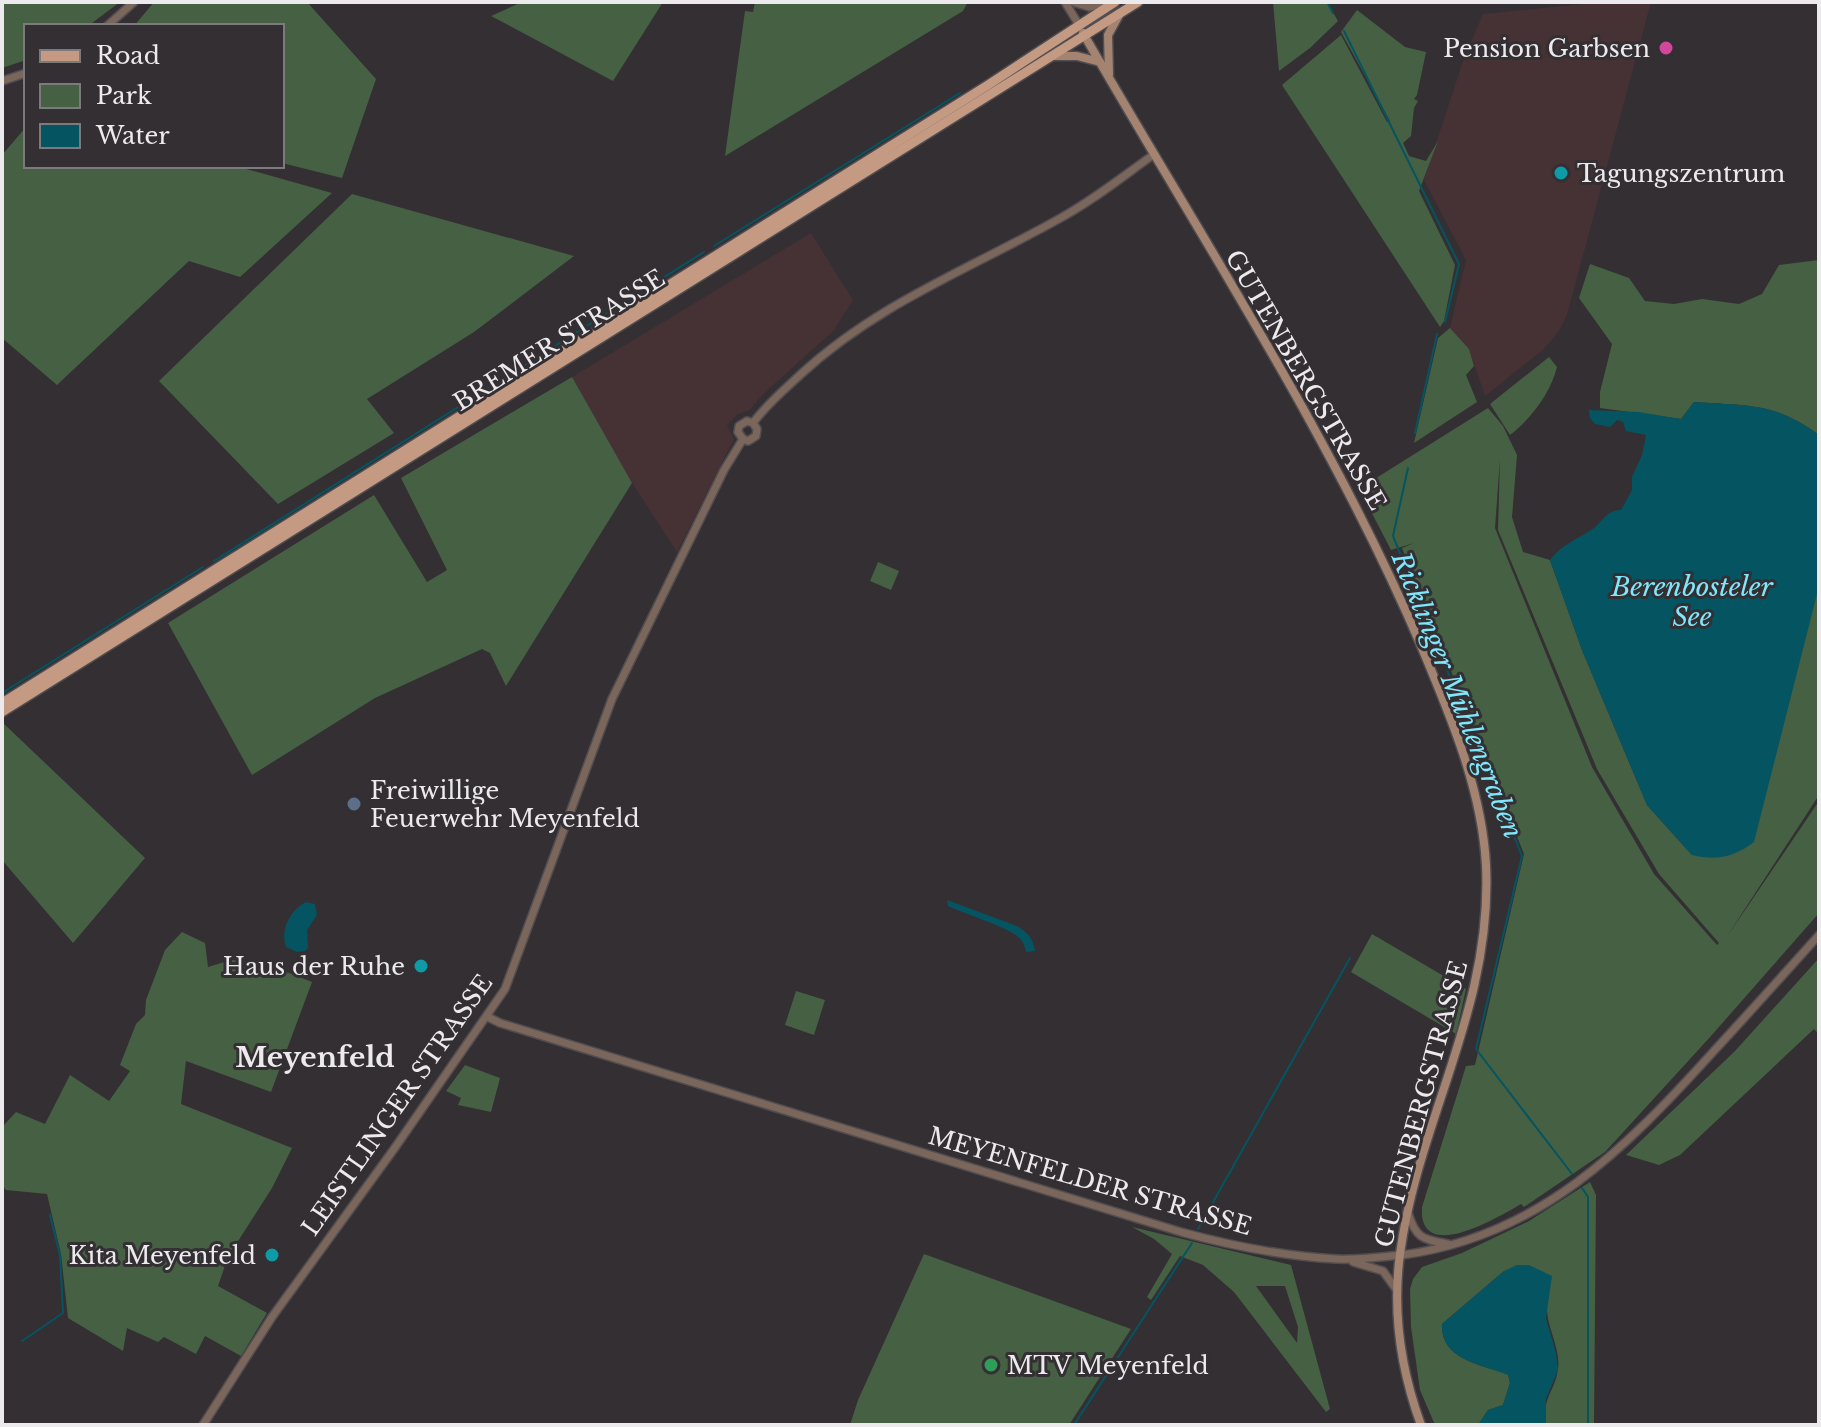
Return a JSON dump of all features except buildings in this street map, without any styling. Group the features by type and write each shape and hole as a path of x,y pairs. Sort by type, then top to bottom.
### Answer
{"main road":[{"name":"BREMER STRASSE","path":"2,712 1138,2"},
{"name":"BREMER STRASSE","path":"2,703 1114,3"},
{"path":"1110,79 1108,35 1121,13"},
{"name":"GUTENBERGSTRASSE","path":"1079,25 1313,426 1390,573 1438,685 1474,793 1486,863 1483,951 1457,1055 1408,1212 1400,1255 1397,1291 1402,1361 1421,1425"},
{"path":"1052,56 1077,56 1100,62"}],"street":[{"path":"109,24 134,2"},
{"path":"1065,2 1079,25"},
{"path":"1073,2 1089,7 1114,3"},
{"path":"2,81 24,74"},
{"name":"LEISTLINGER STRASSE","path":"753,423 773,399 857,328 928,286 1060,219 1153,155"},
{"name":"LEISTLINGER STRASSE","path":"744,422 753,423 757,429 756,436 751,440 743,439 738,432 739,426 744,422"},
{"name":"LEISTLINGER STRASSE","path":"203,1425 287,1295 488,1017 511,976 619,682 724,470 743,439"},
{"name":"MEYENFELDER STRASSE","path":"488,1017 1143,1221 1234,1246 1278,1254 1339,1259 1400,1255 1454,1245 1522,1218 1590,1176 1670,1100 1819,935"},
{"path":"1408,1212 1418,1235 1426,1240 1454,1245"},
{"path":"1339,1259 1378,1267 1390,1277 1397,1291"}],"shaded area":[{"path":"1605,2 1651,2 1567,315 1544,349 1485,396 1469,349 1450,328 1466,260 1424,180 1463,61 1483,14"},
{"path":"811,233 853,300 834,330 759,398 750,410 738,414 727,425 734,439 677,552 618,461 572,377"}],"green space":[{"path":"2,2 120,2 91,24 24,24 24,61 2,68"},
{"path":"154,2 307,2 376,79 342,178 284,164 284,24 136,24"},
{"path":"522,2 663,2 613,81 491,16"},
{"path":"755,2 968,2 963,11 725,156 745,11 753,12"},
{"path":"1273,2 1327,2 1338,21 1310,48 1279,71"},
{"path":"1357,10 1405,47 1426,52 1414,99 1418,101 1414,108 1411,136 1403,143 1409,156 1426,161 1438,141 1419,191 1455,265 1444,321 1440,327 1282,85 1341,35 1387,122 1390,121 1341,32"},
{"path":"24,129 24,168 243,168 332,193 240,277 189,261 57,385 2,338 2,155"},
{"path":"352,194 574,256 474,332 367,399 394,433 278,504 159,381"},
{"path":"1819,260 1819,435 1788,416 1745,405 1694,402 1681,419 1600,408 1600,392 1612,344 1579,298 1590,264 1629,278 1645,301 1674,304 1702,299 1739,304 1762,294 1779,265"},
{"path":"1450,328 1469,349 1474,366 1466,375 1477,402 1414,443 1438,338"},
{"path":"1549,357 1557,367 1550,386 1533,413 1510,435 1490,404"},
{"path":"572,377 632,483 506,686 490,653 482,649 375,698 252,775 168,623 374,495 427,582 447,570 401,478"},
{"path":"1488,408 1503,426 1517,455 1512,517 1523,552 1550,560 1582,650 1647,805 1692,855 1819,586 1819,795 1726,938 1819,801 1819,913 1605,1152 1524,1207 1521,1204 1478,1226 1445,1235 1432,1233 1424,1224 1422,1207 1466,1066 1475,1065 1524,854 1402,548 1414,543 1391,550 1362,494 1365,485","holes":["1500,459 1498,530 1597,769 1659,874 1719,943 1717,945 1654,874 1592,767 1495,528"]},
{"path":"878,562 899,571 891,590 870,581"},
{"path":"2,722 145,858 73,943 2,860"},
{"path":"182,932 205,943 208,967 231,960 252,962 264,976 276,978 284,971 312,982 271,1092 186,1061 181,1104 292,1148 272,1188 228,1257 218,1286 267,1313 241,1356 205,1336 196,1354 164,1337 158,1342 127,1328 123,1351 68,1318 61,1254 47,1194 6,1190 2,1185 2,1127 16,1112 45,1124 70,1075 109,1101 130,1071 120,1065 136,1024 145,1015 146,1000 165,950"},
{"path":"1372,934 1466,989 1456,1034 1351,972"},
{"path":"1819,958 1819,1034 1814,1029 1680,1155 1659,1165 1626,1155 1735,1051"},
{"path":"796,991 825,1000 814,1035 785,1025"},
{"path":"465,1065 500,1078 491,1112 458,1105 461,1098 446,1091"},
{"path":"1590,1182 1596,1195 1594,1425 1546,1425 1547,1401 1558,1361 1547,1306 1504,1271 1442,1324 1443,1336 1455,1353 1508,1374 1510,1383 1503,1405 1488,1410 1478,1425 1435,1425 1420,1390 1411,1327 1410,1289 1413,1279 1422,1267 1462,1253 1529,1221"},
{"path":"1132,1227 1291,1265 1330,1409 1326,1412 1234,1292 1203,1265 1180,1256 1151,1300 1147,1297 1172,1254","holes":["1256,1286 1285,1286 1298,1327 1297,1343"]},
{"name":"MTV Meyenfeld","path":"924,1254 1131,1329 1069,1425 850,1425 858,1400"}],"water":[{"name":"Berenbosteler See","path":"1694,402 1745,405 1774,411 1819,435 1819,586 1754,842 1732,854 1709,858 1692,855 1647,805 1582,650 1550,560 1609,514 1621,510 1632,490 1632,477 1642,455 1646,435 1626,431 1623,422 1617,420 1610,427 1595,424 1589,410 1639,412 1681,419"},
{"path":"947,900 1017,926 1029,936 1035,951 1026,952 1016,935 948,906"},
{"path":"306,902 315,904 317,915 307,930 308,948 297,952 286,947 285,927 295,910"},
{"path":"1517,1265 1529,1265 1552,1276 1546,1318 1558,1370 1546,1399 1546,1425 1478,1425 1488,1410 1503,1405 1510,1383 1508,1375 1475,1364 1455,1353 1443,1336 1442,1324 1504,1271"}],"waterway":[{"name":"Ricklinger Mühlengraben","path":"1327,2 1333,13"},
{"name":"Ricklinger Mühlengraben","path":"1344,31 1459,264 1445,322"},
{"path":"714,246 960,93"},
{"path":"214,561 704,252"},
{"name":"Ricklinger Mühlengraben","path":"1415,433 1437,334"},
{"name":"Ricklinger Mühlengraben","path":"1408,468 1393,536 1522,856 1476,1049 1572,1174"},
{"path":"2,693 203,567"},
{"path":"1198,1229 1350,958"},
{"name":"Ricklinger Mühlengraben","path":"1582,1188 1588,1197 1588,1425"},
{"path":"22,1341 63,1313 60,1255 50,1215"},
{"path":"1074,1425 1192,1243"}],"place":[{"name":"Pension Garbsen","path":"1666,48"},
{"name":"Tagungszentrum","path":"1561,173"},
{"name":"Freiwillige Feuerwehr Meyenfeld","path":"354,804"},
{"name":"Haus der Ruhe","path":"421,966"},
{"name":"Kita Meyenfeld","path":"272,1255"},
{"name":"MTV Meyenfeld","path":"991,1365"}],"district":[{"name":"Meyenfeld","path":"315,1057"}]}
